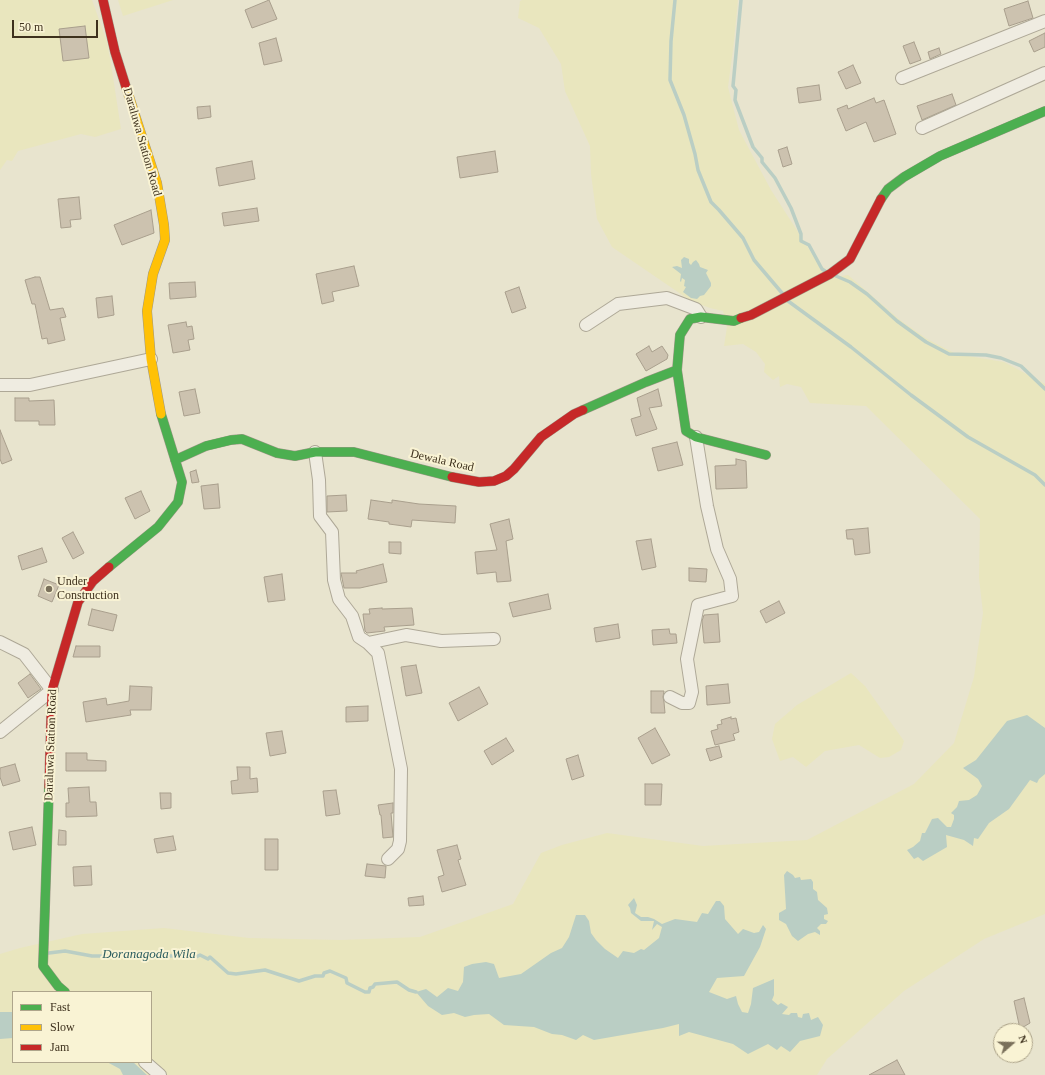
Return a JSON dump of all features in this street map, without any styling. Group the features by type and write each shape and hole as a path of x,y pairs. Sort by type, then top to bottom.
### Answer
{"street":[{"name":"Daraluwa Station Road","path":"64,991 58,986 43,966 52,690 78,602 93,581 158,527 178,502 182,482 159,408 150,360 147,312 152,274 165,240 164,225 157,183 115,52 103,0"},
{"path":"902,78 1045,21"},
{"path":"922,128 1045,73"},
{"path":"766,455 696,437 686,431 677,370 680,335 690,319 701,317 734,321 751,316 830,274 850,260 879,201 888,189 904,177 940,156 1045,111"},
{"path":"586,325 618,304 667,298 696,309 701,317"},
{"path":"0,385 30,384 150,360"},
{"name":"Dewala Road","path":"175,460 206,446 230,440 242,439 277,453 296,456 315,452 354,452 457,478 479,482 494,481 506,476 514,469 536,441 574,414 677,370"},
{"path":"670,697 682,703 689,702 692,692 687,659 698,605 732,596 730,579 717,549 707,506 696,437"},
{"path":"315,452 319,480 320,516 332,532 334,580 339,600 352,616 359,637 368,643 378,653 401,769 400,842 398,849 388,859"},
{"path":"368,643 406,635 441,641 494,639"},
{"path":"0,642 24,654 52,690 0,732"},
{"path":"146,1063 160,1075"}],"shaded area":[{"path":"0,0 92,0 107,42 121,129 95,137 81,134 18,151 12,161 7,160 0,170"},
{"path":"118,0 173,0 123,16"},
{"path":"522,0 738,0 728,87 739,130 771,190 818,263 835,277 848,275 900,320 927,339 956,354 1004,362 1045,384 1045,914 984,939 904,991 827,1059 817,1075 0,1075 0,954 82,934 164,928 249,938 340,940 420,937 513,904 541,853 562,845 607,833 703,846 807,840 914,784 954,743 974,677 983,613 979,578 980,519 866,406 810,403 801,387 787,384 780,387 779,376 773,380 764,372 765,364 756,352 743,344 724,346 727,327 723,311 691,301 612,247 597,219 591,174 590,146 565,91 561,64 539,28 518,18 520,1"},
{"path":"684,257 689,259 689,263 691,265 696,260 700,267 708,270 706,273 711,286 704,295 697,299 691,298 683,292 686,287 684,286 685,280 682,278 681,282 680,281 681,274 672,267 677,266 682,268 681,260"},
{"path":"851,673 865,686 904,741 901,750 889,757 880,758 859,745 825,751 806,767 793,757 780,761 772,739 775,724 797,705"},
{"path":"1027,715 1045,728 1045,774 1037,783 1030,780 1009,809 989,823 978,839 974,838 973,846 964,840 946,835 947,847 923,861 918,857 914,859 907,850 920,841 922,833 925,833 932,819 938,818 947,827 951,827 954,815 951,813 957,807 959,801 969,800 977,795 982,786 978,779 963,768 976,760 1007,721"},
{"path":"787,871 795,878 800,877 801,880 811,879 813,882 813,889 817,892 818,900 827,908 828,914 824,915 824,919 828,921 826,924 821,924 817,928 820,931 820,935 815,932 808,934 798,941 792,936 786,924 779,920 779,913 786,909 784,875"},
{"path":"634,898 637,905 635,913 641,917 654,919 662,924 675,919 697,922 702,913 708,914 716,901 720,901 724,906 725,919 738,934 743,929 754,933 759,932 763,925 766,929 760,947 744,976 717,978 709,992 727,999 736,996 742,1012 748,1013 753,988 774,979 774,995 772,1000 778,1005 781,1003 788,1007 782,1014 789,1015 791,1013 797,1013 798,1017 802,1018 803,1014 809,1013 811,1020 818,1017 823,1025 820,1036 800,1041 790,1052 781,1046 777,1050 768,1044 748,1054 733,1044 689,1032 679,1036 679,1024 594,1040 583,1035 576,1040 562,1035 552,1034 534,1027 504,1025 489,1014 465,1017 454,1013 442,1015 428,1006 416,992 426,989 437,997 448,988 458,991 463,982 464,967 472,964 486,962 494,964 499,978 521,974 551,953 562,948 569,937 576,915 585,915 589,921 591,933 596,940 605,949 618,958 623,951 634,953 641,949 644,950 659,938 662,927 657,924 652,930 654,921 641,921 631,913 628,905"},
{"path":"0,1012 12,1012 12,1038 0,1039"},
{"path":"109,1063 134,1063 147,1075 123,1075 120,1069"}],"building":[{"path":"269,0 277,19 252,28 245,10"},
{"path":"1028,1 1033,18 1009,26 1004,9"},
{"path":"85,26 89,58 63,61 59,29"},
{"path":"1045,33 1045,47 1034,52 1029,41"},
{"path":"276,38 282,61 264,65 259,43"},
{"path":"914,42 921,60 910,64 903,46"},
{"path":"939,48 941,54 930,59 928,52"},
{"path":"853,65 861,83 846,89 838,72"},
{"path":"819,85 821,100 799,103 797,88"},
{"path":"952,94 956,105 922,120 917,106"},
{"path":"874,98 876,103 884,100 896,134 874,142 866,122 846,131 837,109 847,105 848,109"},
{"path":"210,106 211,117 198,119 197,107"},
{"path":"787,147 792,164 783,167 778,150"},
{"path":"495,151 498,172 460,178 457,157"},
{"path":"252,161 255,179 219,186 216,168"},
{"path":"79,197 81,219 70,220 71,227 61,228 58,199"},
{"path":"257,208 259,221 224,226 222,213"},
{"path":"151,210 154,233 122,245 114,225"},
{"path":"354,266 359,286 332,292 334,301 322,304 316,274"},
{"path":"40,277 50,310 63,308 66,317 60,318 65,340 48,344 47,338 42,339 35,304 32,304 25,280"},
{"path":"195,282 196,297 170,299 169,283"},
{"path":"519,287 526,308 512,313 505,292"},
{"path":"112,296 114,315 98,318 96,298"},
{"path":"186,322 187,327 192,326 194,339 188,340 190,350 173,353 168,325"},
{"path":"649,346 652,352 662,346 668,355 667,359 646,371 636,354"},
{"path":"195,389 200,413 184,416 179,392"},
{"path":"658,389 662,406 649,408 657,429 636,436 631,419 641,416 637,398"},
{"path":"15,398 29,398 29,401 54,400 55,425 39,425 39,421 15,421"},
{"path":"0,430 12,460 2,464 0,459"},
{"path":"677,442 683,465 658,471 652,448"},
{"path":"736,459 746,461 747,488 716,489 715,466 736,465"},
{"path":"196,470 199,482 192,483 190,472"},
{"path":"218,484 220,508 204,509 201,486"},
{"path":"141,491 150,511 135,519 125,498"},
{"path":"346,495 347,511 327,512 327,496"},
{"path":"371,500 392,503 392,500 419,504 456,506 455,523 412,520 411,527 368,519"},
{"path":"509,519 513,539 506,541 511,581 497,582 496,572 477,574 475,552 497,550 490,524"},
{"path":"868,528 870,553 855,555 853,539 847,539 846,530"},
{"path":"73,532 84,553 73,559 62,538"},
{"path":"651,539 656,567 642,570 636,541"},
{"path":"389,542 401,542 401,554 389,553"},
{"path":"42,548 47,562 22,570 18,556"},
{"path":"383,564 387,582 360,588 344,588 341,573 357,573 356,571"},
{"path":"689,568 707,569 706,582 689,581"},
{"path":"282,574 285,600 268,602 264,577"},
{"name":"Under Construction","path":"44,579 59,585 52,602 38,596"},
{"path":"548,594 551,609 513,617 509,603"},
{"path":"779,601 785,613 766,623 760,611"},
{"path":"412,608 414,625 384,627 385,631 367,633 365,631 363,614 370,614 369,609"},
{"path":"92,609 117,615 113,631 88,625"},
{"path":"718,614 720,642 704,643 702,621 704,615"},
{"path":"618,624 620,638 596,642 594,628"},
{"path":"669,629 670,634 676,634 677,643 653,645 652,630"},
{"path":"76,646 100,646 100,657 73,657"},
{"path":"416,665 422,693 406,696 401,667"},
{"path":"30,674 41,689 28,698 18,683"},
{"path":"728,684 730,703 707,705 706,686"},
{"path":"130,686 152,687 151,710 130,710 131,715 86,722 83,702 106,698 107,705 129,701"},
{"path":"479,687 488,704 458,721 449,703"},
{"path":"651,691 664,691 663,697 665,713 651,713"},
{"path":"368,706 368,721 346,722 346,707"},
{"path":"731,717 731,719 736,718 739,732 733,734 735,740 715,745 711,731 718,729 717,725 722,724 721,720"},
{"path":"655,728 670,755 652,764 638,738"},
{"path":"282,731 286,753 270,756 266,733"},
{"path":"506,738 514,751 492,765 484,751"},
{"path":"719,746 722,757 710,761 706,749"},
{"path":"66,753 87,753 87,760 106,761 106,771 66,771"},
{"path":"578,755 584,776 572,780 566,759"},
{"path":"15,764 20,781 3,786 0,777 0,768"},
{"path":"237,767 250,767 250,779 257,778 258,792 232,794 231,781 238,780"},
{"path":"645,784 662,784 661,805 645,805"},
{"path":"89,787 90,802 96,802 97,816 66,817 66,803 69,803 68,788"},
{"path":"336,790 340,814 326,816 323,791"},
{"path":"160,793 171,793 171,808 161,809"},
{"path":"393,803 393,813 391,813 393,837 383,838 381,815 378,805"},
{"path":"32,827 36,845 13,850 9,832"},
{"path":"59,830 66,831 66,845 58,845"},
{"path":"173,836 176,850 157,853 154,839"},
{"path":"265,839 278,839 278,870 265,870"},
{"path":"457,845 461,859 458,860 466,885 442,892 438,877 444,875 437,850"},
{"path":"367,864 386,866 385,878 365,876"},
{"path":"91,866 92,885 74,886 73,867"},
{"path":"423,896 424,905 409,906 408,898"},
{"path":"1024,998 1030,1023 1019,1023 1014,1001"},
{"path":"897,1060 905,1075 869,1075"}],"waterway":[{"path":"675,0 671,41 670,80 684,115 698,170 711,202 743,238 754,260 782,293"},
{"path":"741,0 733,86 736,90 735,100 753,147 762,158 762,162 775,178 791,208 801,234 801,241 809,245 822,269 825,271"},
{"path":"836,276 850,282 867,294 897,321 926,342 949,354 986,355 1001,358 1021,366 1045,389"},
{"path":"788,301 851,347 911,395 968,437 1035,475 1045,485"},
{"name":"Doranagoda Wila","path":"49,953 65,951 92,956 193,955 196,957 200,955 208,959 210,957 228,973 236,974 265,970 299,981 315,976 323,976 324,973 330,971 346,978 347,983 365,992 369,992 370,988 375,984 397,982 409,990 416,992"}],"traffic: fast":[{"path":"881,199 888,189 904,177 940,156 1045,111"},
{"path":"741,318 734,321 701,317 690,319 680,335 677,370 686,431 696,437 766,455"},
{"path":"583,410 677,370"},
{"path":"109,567 158,527 178,502 182,482 161,414"},
{"path":"175,460 206,446 242,439 277,453 295,456 315,452 354,452 452,477"},
{"path":"49,787 43,966 58,986 64,991"}],"traffic: slow":[{"path":"126,87 157,183 164,225 165,240 153,274 147,311 151,359 161,414"}],"traffic: jam":[{"path":"103,0 115,52 126,87"},
{"path":"741,318 751,315 830,274 850,259 881,199"},
{"path":"452,477 479,482 494,481 506,476 514,469 541,437 574,414 583,410"},
{"path":"49,787 52,690 78,602 93,581 109,567"}],"place":[{"name":"Under Construction","path":"49,589"}]}
